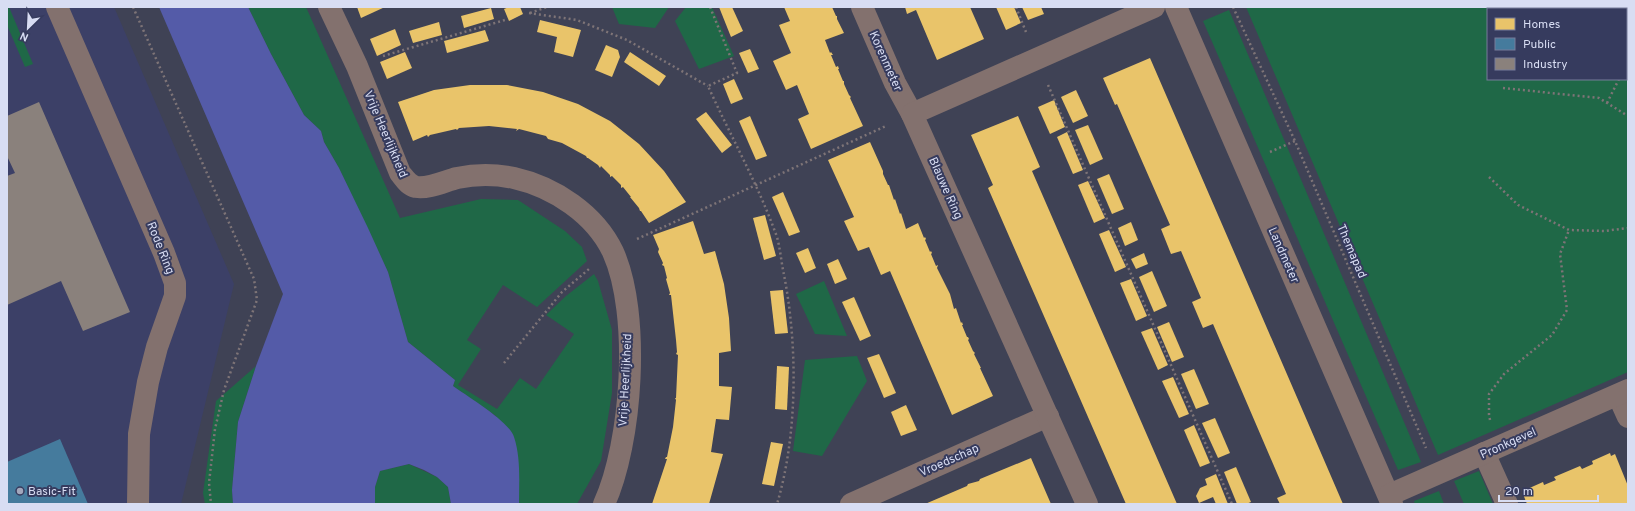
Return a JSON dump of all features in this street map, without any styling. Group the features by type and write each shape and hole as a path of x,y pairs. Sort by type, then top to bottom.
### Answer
{"street":[{"name":"Rode Ring","path":"57,7 170,266 175,282 175,296 157,347 143,410 139,434 138,504"},
{"name":"Vrije Heerlijkheid","path":"329,7 356,66 400,173 407,183 416,187 457,178 484,175 515,179 551,191 580,209 599,229 612,251 622,275 627,312 629,352 628,390 624,429 618,460 604,504"},
{"name":"Korenmeter","path":"862,7 895,83 912,114"},
{"path":"912,114 1154,7"},
{"name":"Landmeter","path":"1176,7 1391,500"},
{"name":"Blauwe Ring","path":"912,114 1086,504"},
{"path":"1623,392 1628,417"},
{"name":"Pronkgevel","path":"1391,500 1437,473 1623,392"},
{"name":"Vroedschap","path":"851,504 1048,416"},
{"path":"1492,450 1507,504"}],"path":[{"path":"133,7 254,279 257,300 224,390 215,429 209,484 211,504"},
{"path":"547,7 529,13 577,20 627,40 708,86 756,185 777,240 788,294 793,334 791,426 786,467 777,504"},
{"path":"708,86 738,73 710,7"},
{"name":"Themapad","path":"1233,7 1295,141 1437,473"},
{"path":"356,66 386,55 505,20"},
{"path":"1037,59 1232,504"},
{"path":"1607,103 1618,80"},
{"path":"1503,88 1599,98 1628,116"},
{"path":"504,363 562,292 612,251 912,114"},
{"path":"1489,177 1518,205 1569,230 1604,231 1628,228"},
{"path":"1492,450 1489,394 1504,374 1552,335 1567,310 1560,254 1569,230"}],"shaded area":[{"path":"7,7 114,7 234,284 181,504 7,504"}],"green space":[{"path":"7,7 9,7 33,64 25,67 7,25"},
{"path":"248,7 306,7 400,218 481,199 518,200 565,231 582,247 587,261 537,307 503,285 467,340 481,349 458,385 497,409 520,378 536,389 574,334 546,315 566,296 594,274 598,281 612,330 612,393 601,461 577,504 519,504 518,464 496,416 453,386 455,380 408,342 388,272 339,168 324,142 321,131 304,115 271,54"},
{"path":"612,7 669,7 655,28 619,24"},
{"path":"686,7 712,7 734,56 699,69 675,21"},
{"path":"1246,7 1628,7 1628,372 1438,455"},
{"path":"1229,10 1421,462 1398,470 1203,21"},
{"path":"824,281 847,336 815,334 796,294"},
{"path":"857,356 867,381 822,456 793,451 805,360"},
{"path":"256,366 238,422 232,490 233,504 205,504 203,493 216,401"},
{"path":"409,464 437,477 448,487 451,504 375,504 375,487 380,471"},
{"path":"1479,471 1493,504 1464,504 1454,481"},
{"path":"1439,491 1444,504 1415,504 1414,501"}],"water":[{"path":"159,7 248,7 271,54 304,115 321,131 324,142 339,168 368,228 388,272 408,342 455,380 453,386 497,417 511,431 518,453 519,504 451,504 448,487 437,477 409,464 380,471 375,487 375,504 233,504 232,490 238,422 256,366 283,294"}],"building: Homes":[{"path":"357,7 385,7 361,18"},
{"path":"509,7 520,7 523,14 509,21 504,9"},
{"path":"719,7 732,7 743,31 731,37"},
{"path":"784,7 832,7 844,33 825,40 830,53 831,52 833,55 831,55 836,67 838,66 844,84 863,126 811,149 798,119 809,114 797,85 786,90 773,61 791,53 779,25 790,21"},
{"path":"905,7 970,7 984,39 937,60 916,10 907,14"},
{"path":"996,7 1014,7 1021,23 1006,30"},
{"path":"1022,7 1041,7 1044,14 1028,20"},
{"path":"491,8 494,19 464,28 461,16"},
{"path":"540,20 581,30 573,57 554,52 557,37 537,32"},
{"path":"439,22 442,35 413,43 409,31"},
{"path":"395,29 401,45 377,56 370,39"},
{"path":"485,30 489,41 447,53 444,41"},
{"path":"606,45 618,50 620,57 612,77 595,70"},
{"path":"750,49 759,69 748,73 739,53"},
{"path":"405,52 412,68 387,79 380,62"},
{"path":"630,52 666,76 659,86 624,62"},
{"path":"1150,58 1343,504 1280,504 1277,498 1286,494 1213,324 1203,328 1192,302 1201,298 1181,251 1171,254 1161,229 1170,225 1117,104 1115,105 1103,78"},
{"path":"734,79 743,99 731,104 723,84"},
{"path":"470,85 507,85 543,92 578,104 610,121 639,144 664,171 686,202 649,223 623,187 621,188 621,185 612,176 610,177 610,175 601,166 600,168 586,156 562,143 548,139 546,136 519,129 516,131 517,129 489,126 459,128 457,130 430,135 428,137 427,135 413,141 398,102 434,90"},
{"path":"1076,90 1088,116 1073,123 1061,97"},
{"path":"1054,100 1065,127 1050,134 1038,107"},
{"path":"706,112 732,145 722,153 696,119"},
{"path":"750,116 767,156 756,160 739,121"},
{"path":"1018,116 1040,167 1032,171 1177,504 1126,504 988,188 993,185 971,135"},
{"path":"1088,125 1103,159 1090,165 1075,130"},
{"path":"1067,132 1083,170 1073,174 1057,137"},
{"path":"870,142 900,214 901,213 906,229 918,223 924,238 925,237 926,239 925,240 930,252 931,251 932,253 931,254 936,266 938,265 937,268 950,294 954,309 956,308 969,339 968,340 993,396 952,415 890,271 881,275 869,247 858,251 844,221 854,217 828,160"},
{"path":"1109,174 1124,209 1112,214 1097,179"},
{"path":"1088,181 1105,218 1094,223 1078,185"},
{"path":"783,192 800,232 789,236 772,197"},
{"path":"765,215 776,256 764,260 753,218"},
{"path":"693,221 704,254 715,251 724,284 729,318 731,351 719,353 719,386 732,387 729,420 716,419 711,452 723,454 709,504 652,504 667,459 665,459 667,457 673,427 678,355 676,354 671,295 669,295 670,293 664,266 662,265 663,263 658,252 659,249 653,235"},
{"path":"1131,222 1138,240 1125,246 1118,228"},
{"path":"1109,230 1126,267 1115,272 1099,234"},
{"path":"808,248 816,268 805,273 796,253"},
{"path":"1144,253 1148,264 1136,269 1131,259"},
{"path":"838,259 847,279 835,284 827,264"},
{"path":"1152,271 1167,306 1154,312 1139,277"},
{"path":"1131,279 1147,316 1136,321 1120,283"},
{"path":"783,290 788,333 775,334 770,291"},
{"path":"854,297 871,336 860,341 842,302"},
{"path":"1169,322 1184,357 1172,362 1157,327"},
{"path":"1152,328 1168,365 1158,370 1141,332"},
{"path":"879,354 896,393 884,398 867,358"},
{"path":"777,366 789,367 787,410 775,409"},
{"path":"1194,369 1209,404 1196,409 1181,374"},
{"path":"1173,377 1189,414 1179,418 1162,381"},
{"path":"906,405 917,430 901,436 891,412"},
{"path":"1215,418 1230,453 1218,458 1202,423"},
{"path":"1194,425 1210,463 1200,467 1184,430"},
{"path":"771,442 783,444 774,486 762,484"},
{"path":"1610,453 1611,456 1615,454 1628,486 1628,504 1527,504 1523,494 1526,493 1525,490 1543,482 1544,485 1556,480 1554,477 1580,466 1582,469 1593,464 1592,461"},
{"path":"1031,458 1051,504 925,504 967,486 968,484 979,481 980,479"},
{"path":"1236,467 1251,502 1246,504 1237,504 1224,472"},
{"path":"1216,474 1228,504 1216,504 1213,497 1199,503 1196,496 1200,488 1207,485 1205,479"}],"building: Public":[{"path":"60,439 88,504 7,504 7,462"}],"building: Industry":[{"path":"39,102 130,312 83,331 61,281 7,305 7,176 15,173 7,156 7,116"}],"place":[{"name":"Basic-Fit","path":"20,491"}]}
